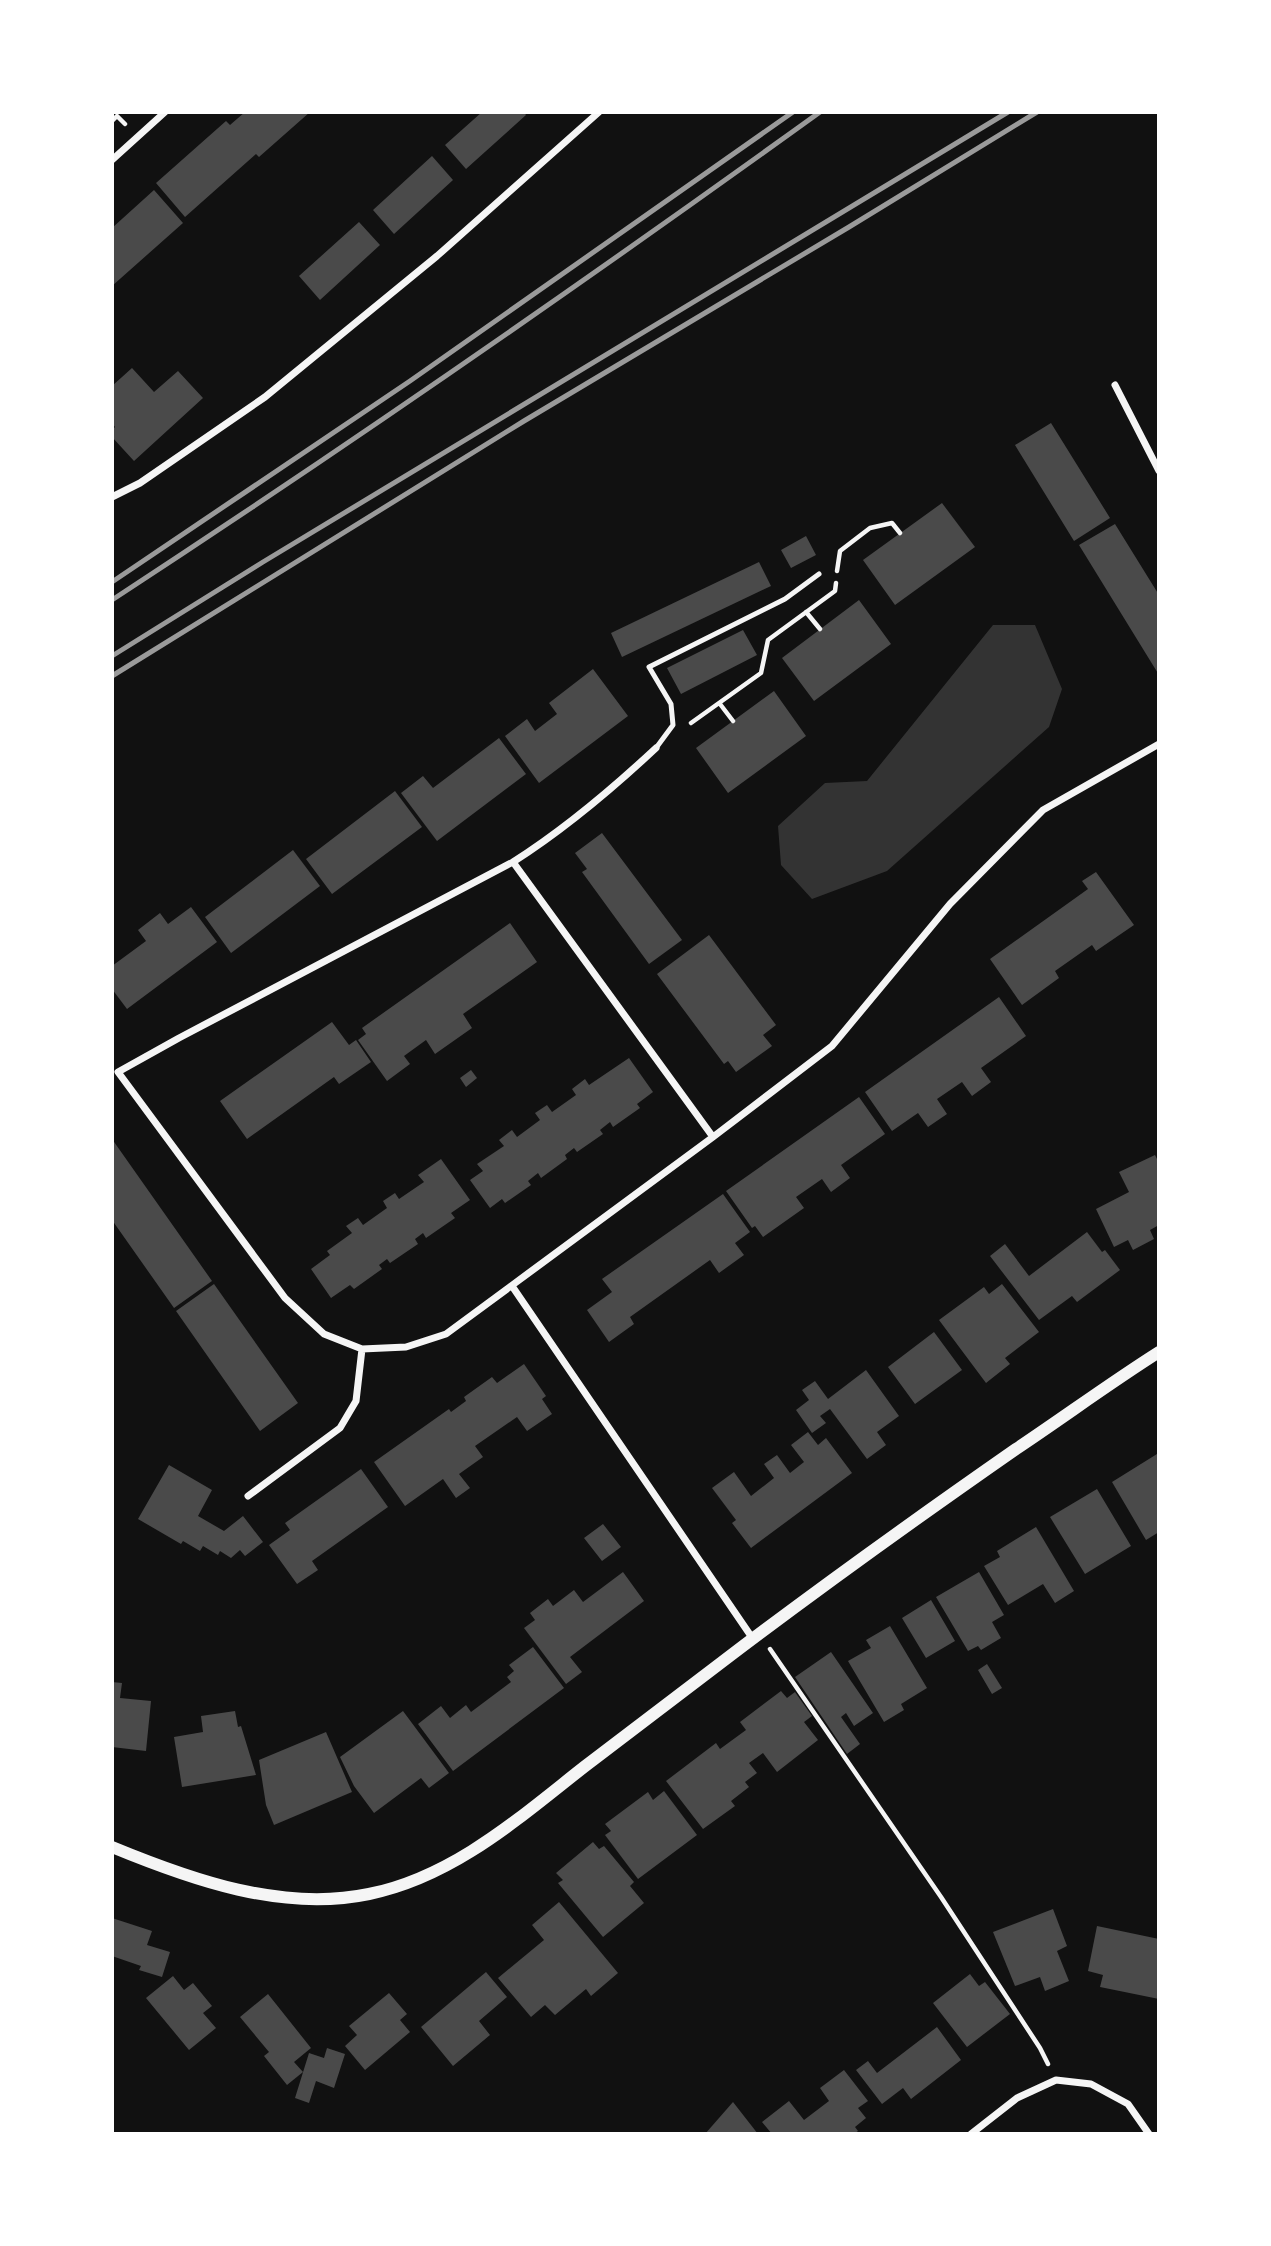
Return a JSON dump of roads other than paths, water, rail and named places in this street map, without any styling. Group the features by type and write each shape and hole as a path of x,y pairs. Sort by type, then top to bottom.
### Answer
{"street":[{"path":"112,160 165,112"},
{"path":"112,497 140,482 265,397 437,256 599,112"},
{"path":"1115,385 1159,471"},
{"path":"656,748 553,837 513,862 179,1038 115,1075 285,1298 324,1334 362,1349 406,1348 446,1334 832,1046 950,904 1043,810 1159,744"},
{"path":"513,862 713,1137"},
{"path":"512,1286 753,1639"},
{"path":"248,1496 340,1428 356,1401 362,1349"},
{"path":"112,1847 160,1867 231,1888 310,1899 369,1894 413,1881 449,1865 507,1828 894,1534 1159,1352"},
{"path":"971,2134 1017,2098 1056,2080 1091,2084 1128,2104 1149,2134"}],"lane":[{"path":"656,748 673,725 671,704 649,667 785,599 819,574"}],"railway":[{"path":"112,582 410,381 793,112"},
{"path":"112,600 469,360 820,112"},
{"path":"112,656 1008,112"},
{"path":"112,676 524,421 1037,112"}]}
